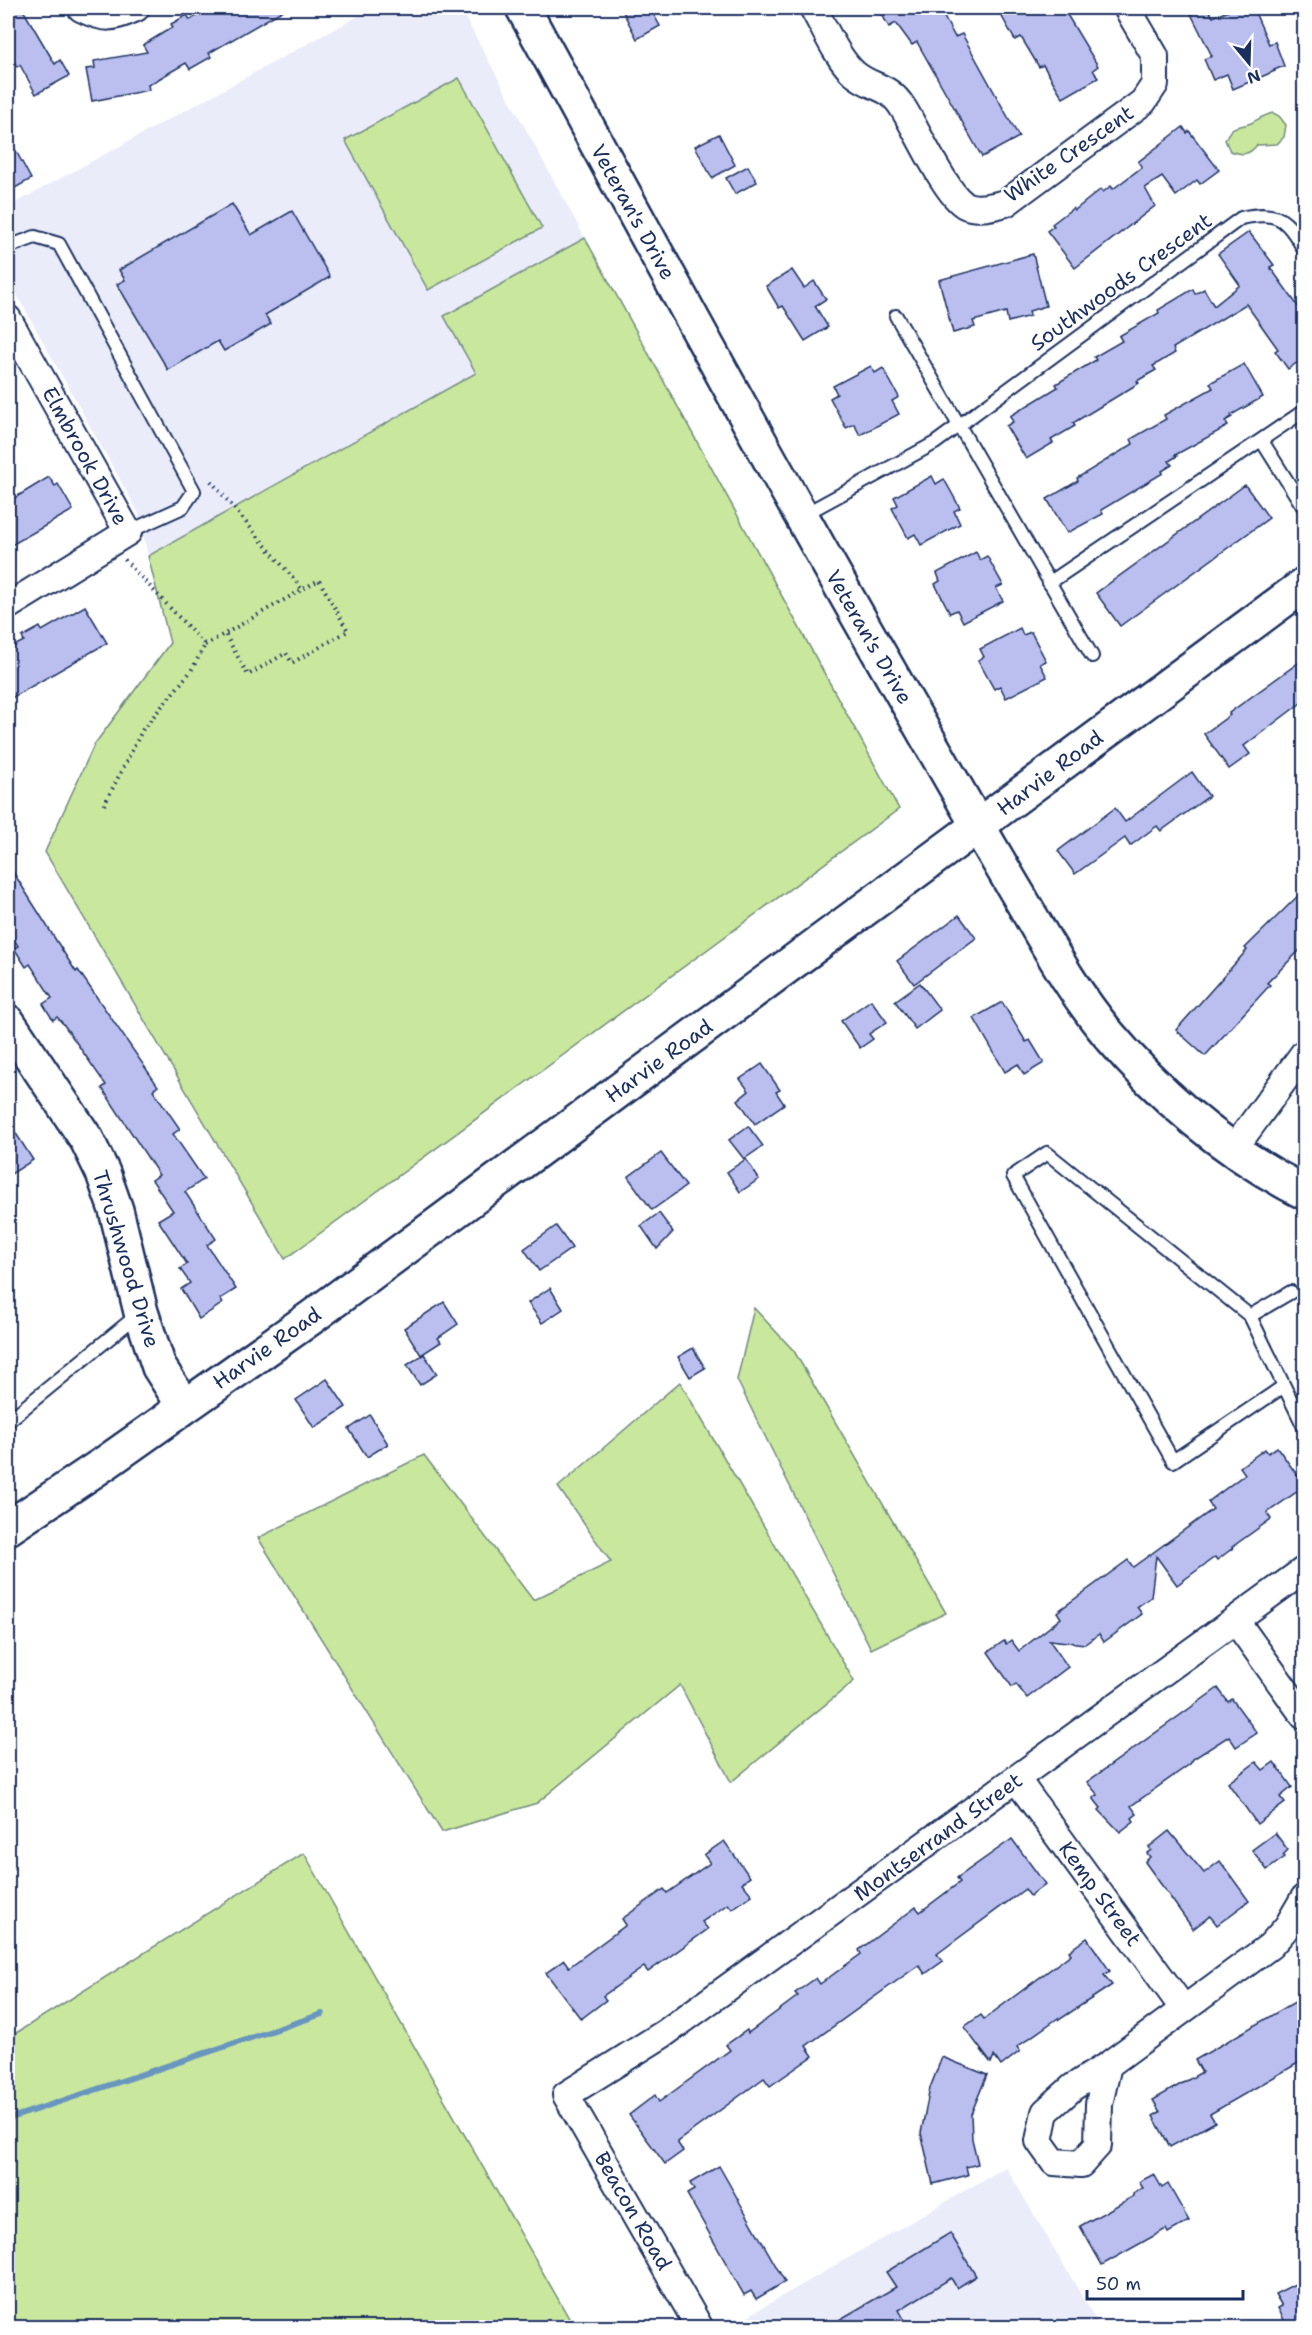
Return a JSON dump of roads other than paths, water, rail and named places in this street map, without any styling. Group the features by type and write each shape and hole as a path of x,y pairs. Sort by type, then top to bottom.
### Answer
{"street":[{"path":"81,8 96,15 116,17 136,8"},
{"name":"Veteran's Drive","path":"523,8 800,516 978,827 1084,1004 1154,1086 1200,1126 1233,1150 1305,1192"},
{"name":"White Crescent","path":"813,8 846,66 856,76 890,91 902,105 952,193 965,205 984,208 1005,203 1143,102 1155,84 1155,56 1127,8"},
{"name":"Elmbrook Drive","path":"8,606 118,538 11,334"},
{"name":"Harvie Road","path":"8,1528 108,1461 312,1317 1305,585"},
{"name":"Thrushwood Drive","path":"8,1022 87,1140 103,1173 116,1210 141,1312 159,1367 184,1407"},
{"path":"1233,1150 1305,1053"},
{"name":"Montserrand Street","path":"566,2095 665,2033 1305,1570"},
{"path":"1236,1621 1305,1716"},
{"name":"Kemp Street","path":"1017,1780 1183,2008"},
{"path":"1108,2065 1270,1946 1287,1927 1305,1898"},
{"name":"Beacon Road","path":"566,2095 700,2328"}],"lane":[{"name":"Southwoods Crescent","path":"800,516 935,443 1241,218 1262,213 1284,220 1305,250"},
{"path":"8,247 35,237 59,244 194,491 183,507 118,538"},
{"path":"896,316 1092,656"},
{"path":"1049,583 1305,411"},
{"path":"1262,441 1305,508"},
{"path":"1284,1386 1173,1461 1013,1176 1047,1153 1250,1316 1305,1427"},
{"path":"1250,1316 1291,1292"},
{"path":"8,1421 141,1312"}],"waterway":[{"path":"8,2119 322,2014"}]}
